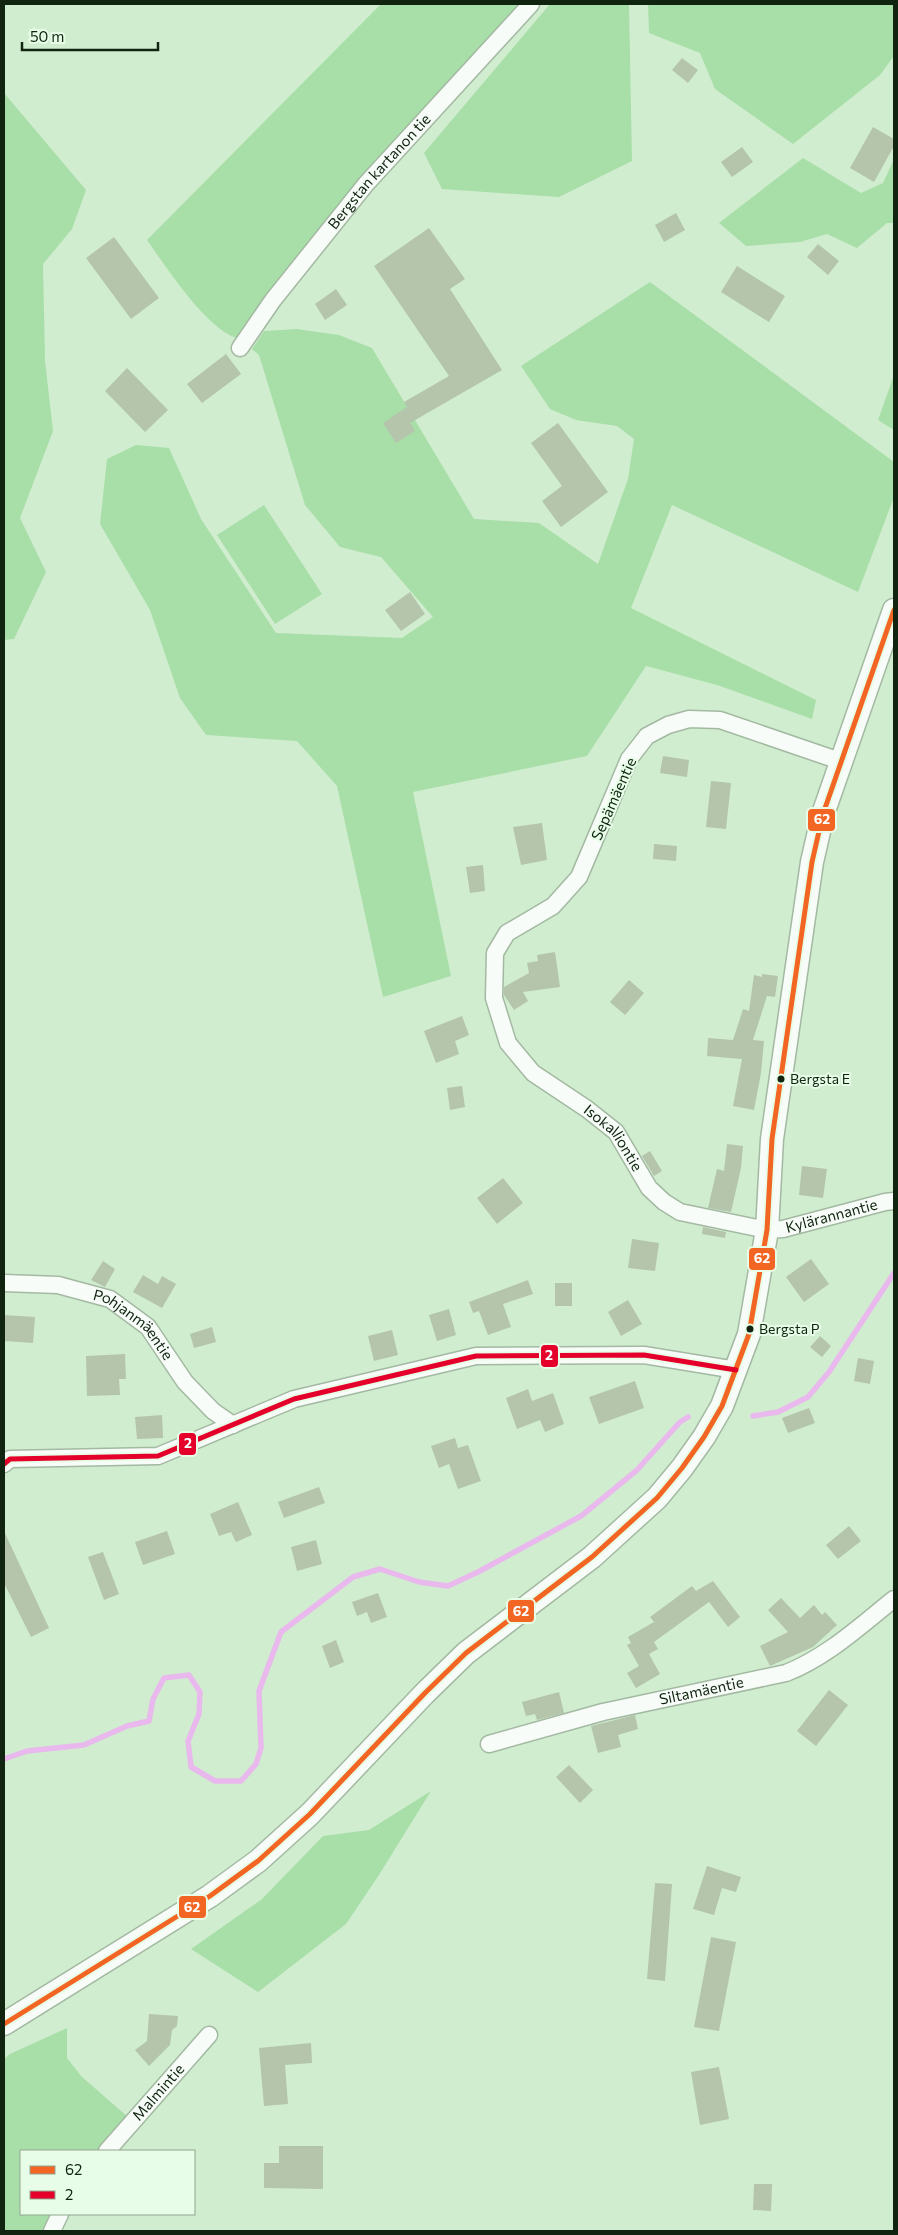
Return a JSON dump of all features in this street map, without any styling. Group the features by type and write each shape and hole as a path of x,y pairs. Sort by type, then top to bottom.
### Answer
{"street":[{"name":"Bergstan kartanon tie","path":"240,348 273,300 366,184 530,4"},
{"path":"4,2024 210,1896 258,1861 310,1814 425,1693 466,1653 592,1557 657,1498 704,1437 722,1406 749,1334 768,1230 772,1138 812,862 823,814 894,610"},
{"name":"Sepämäentie","path":"494,998 495,953 507,933 553,906 579,877 629,759 647,736 668,724 689,719 720,720 840,762"},
{"name":"Isokalliontie","path":"494,998 508,1043 533,1073 587,1109 616,1132 649,1188 664,1202 680,1212 768,1230"},
{"name":"Kylärannantie","path":"768,1230 784,1229 885,1202 894,1202"},
{"name":"Pohjanmäentie","path":"4,1283 58,1285 110,1299 148,1327 185,1382 212,1411 232,1425"},
{"path":"4,1464 10,1459 158,1456 294,1399 476,1356 644,1355 736,1370"},
{"name":"Siltamäentie","path":"489,1744 603,1712 786,1673 827,1652 894,1599"},
{"name":"Malmintie","path":"108,2150 209,2035"},
{"path":"52,2231 60,2215"}],"green space":[{"path":"381,4 520,4 366,174 244,335 236,338 211,322 199,309 147,240"},
{"path":"550,4 629,4 632,161 559,197 442,189 424,153"},
{"path":"648,4 894,4 894,56 880,75 793,144 715,89 700,53 649,33"},
{"path":"4,93 86,190 72,229 43,264 45,361 53,431 20,518 46,572 14,639 4,640"},
{"path":"803,158 861,193 883,183 894,159 894,223 887,223 857,248 827,234 800,242 746,246 719,223"},
{"path":"650,282 894,462 894,497 858,592 672,505 631,608 816,700 812,719 717,685 646,666 587,756 413,792 451,976 383,997 337,786 297,741 206,735 180,698 150,610 100,524 107,459 136,445 169,448 201,519 276,633 402,638 433,617 381,557 340,547 305,505 259,355 252,349 264,331 297,329 339,335 372,348 474,519 539,523 598,564 628,479 634,439 617,426 576,420 550,409 521,366"},
{"path":"894,375 894,430 878,420"},
{"path":"264,505 322,594 275,624 217,535"},
{"path":"431,1791 346,1924 258,1992 191,1949 262,1899 323,1836 369,1830"},
{"path":"67,2028 67,2058 82,2077 128,2117 101,2150 20,2150 20,2215 49,2215 43,2231 4,2231 4,2059 10,2054"}],"building":[{"path":"682,58 698,70 688,83 672,70"},
{"path":"873,127 894,139 894,146 874,182 850,168"},
{"path":"742,147 753,162 732,177 721,162"},
{"path":"676,213 685,230 664,242 655,225"},
{"path":"429,228 465,279 450,289 502,370 410,423 415,431 396,443 383,423 407,407 404,402 449,376 374,266"},
{"path":"114,237 159,298 131,319 86,258"},
{"path":"818,244 839,261 828,275 807,257"},
{"path":"737,266 785,296 769,322 721,292"},
{"path":"336,289 347,305 325,320 315,304"},
{"path":"226,354 241,374 202,403 187,384"},
{"path":"127,368 168,410 145,432 105,391"},
{"path":"558,423 608,492 561,527 542,501 562,486 531,443"},
{"path":"410,592 425,614 401,631 385,610"},
{"path":"663,756 689,760 687,777 660,773"},
{"path":"711,781 731,783 726,829 706,827"},
{"path":"542,823 547,860 521,865 513,827"},
{"path":"654,844 677,846 676,861 653,859"},
{"path":"483,865 485,891 470,893 466,867"},
{"path":"555,952 560,987 523,992 528,1001 514,1010 504,995 504,987 529,973 527,963 538,961 537,955"},
{"path":"762,974 778,976 775,997 767,996 753,1040 764,1041 761,1073 754,1110 733,1106 742,1059 707,1056 708,1038 733,1040 743,1009 749,1011 754,975 762,977"},
{"path":"629,980 644,993 625,1015 610,1002"},
{"path":"462,1016 469,1035 455,1041 459,1054 436,1063 424,1031"},
{"path":"462,1086 465,1107 450,1110 447,1088"},
{"path":"727,1144 743,1146 741,1168 731,1212 708,1208 717,1169 724,1171"},
{"path":"650,1151 662,1171 654,1176 642,1156"},
{"path":"802,1166 827,1169 823,1198 799,1195"},
{"path":"503,1178 523,1203 497,1224 477,1198"},
{"path":"703,1227 726,1232 725,1238 702,1234"},
{"path":"632,1239 659,1243 655,1271 628,1268"},
{"path":"811,1259 829,1284 804,1302 786,1277"},
{"path":"103,1261 115,1269 105,1287 91,1280"},
{"path":"143,1275 158,1284 162,1276 176,1284 162,1308 133,1292"},
{"path":"528,1280 533,1294 503,1304 511,1327 488,1335 479,1311 473,1313 469,1302"},
{"path":"555,1283 572,1283 572,1306 555,1306"},
{"path":"628,1300 642,1324 621,1336 608,1312"},
{"path":"449,1309 456,1335 437,1341 429,1315"},
{"path":"4,1315 35,1317 33,1343 4,1341"},
{"path":"212,1327 216,1342 194,1348 190,1334"},
{"path":"392,1330 398,1355 374,1361 368,1336"},
{"path":"820,1336 831,1346 822,1357 810,1347"},
{"path":"125,1354 126,1379 119,1379 120,1395 87,1396 86,1356"},
{"path":"858,1358 874,1361 870,1384 854,1381"},
{"path":"635,1381 644,1408 599,1424 589,1397"},
{"path":"528,1389 532,1401 553,1393 564,1424 545,1432 540,1420 517,1429 506,1398"},
{"path":"809,1408 815,1423 788,1433 782,1418"},
{"path":"162,1415 163,1438 137,1439 135,1417"},
{"path":"455,1438 458,1448 468,1445 481,1481 458,1489 449,1464 439,1468 431,1446"},
{"path":"319,1487 325,1503 284,1518 278,1502"},
{"path":"238,1502 252,1535 236,1542 231,1532 219,1536 210,1514"},
{"path":"849,1526 861,1541 838,1559 826,1545"},
{"path":"4,1531 49,1628 31,1637 4,1583"},
{"path":"167,1531 175,1554 143,1565 135,1542"},
{"path":"316,1540 322,1564 297,1571 291,1547"},
{"path":"103,1552 119,1594 104,1600 88,1557"},
{"path":"713,1581 740,1617 728,1627 709,1602 654,1642 658,1649 649,1654 660,1674 636,1688 627,1673 639,1666 627,1645 631,1643 628,1637 654,1622 650,1617 692,1586 696,1591"},
{"path":"378,1593 387,1617 371,1623 367,1612 357,1616 352,1602"},
{"path":"781,1598 800,1618 814,1605 822,1615 825,1612 837,1625 813,1647 770,1666 760,1646 788,1632 768,1610"},
{"path":"336,1640 344,1662 330,1668 322,1646"},
{"path":"829,1690 848,1705 816,1746 797,1731"},
{"path":"559,1692 564,1713 537,1720 535,1714 526,1716 522,1702"},
{"path":"635,1715 638,1729 618,1735 621,1747 598,1753 591,1726"},
{"path":"569,1765 593,1790 580,1803 556,1777"},
{"path":"707,1866 741,1877 736,1892 722,1888 714,1915 693,1909"},
{"path":"655,1883 672,1884 665,1981 647,1979"},
{"path":"711,1937 736,1942 719,2031 694,2027"},
{"path":"149,2014 178,2016 177,2026 172,2030 170,2045 149,2066 135,2050 147,2041"},
{"path":"311,2043 312,2063 285,2065 288,2104 264,2106 259,2048"},
{"path":"719,2067 729,2119 700,2125 691,2072"},
{"path":"279,2146 323,2146 323,2189 264,2188 264,2163 279,2163"},
{"path":"754,2184 772,2184 771,2211 753,2210"}],"waterway":[{"path":"753,1416 778,1412 808,1397 829,1372 894,1273"},
{"path":"4,1759 27,1751 84,1745 127,1726 149,1721 153,1699 164,1678 189,1675 200,1692 199,1714 188,1741 191,1767 215,1781 241,1781 256,1764 261,1748 259,1691 281,1632 353,1577 380,1569 419,1582 448,1586 478,1572 581,1516 637,1470 680,1422 688,1417"}],"transit line":[{"name":"62","path":"4,2024 210,1896 258,1861 310,1814 425,1693 466,1653 592,1557 657,1498 704,1437 722,1406 749,1334 767,1230 772,1139 812,862 823,814 894,610"},
{"name":"2","path":"4,1464 10,1459 158,1456 294,1399 476,1356 644,1355 736,1370"}],"place":[{"name":"Bergsta E","path":"781,1079"},
{"name":"Bergsta P","path":"750,1329"}]}
